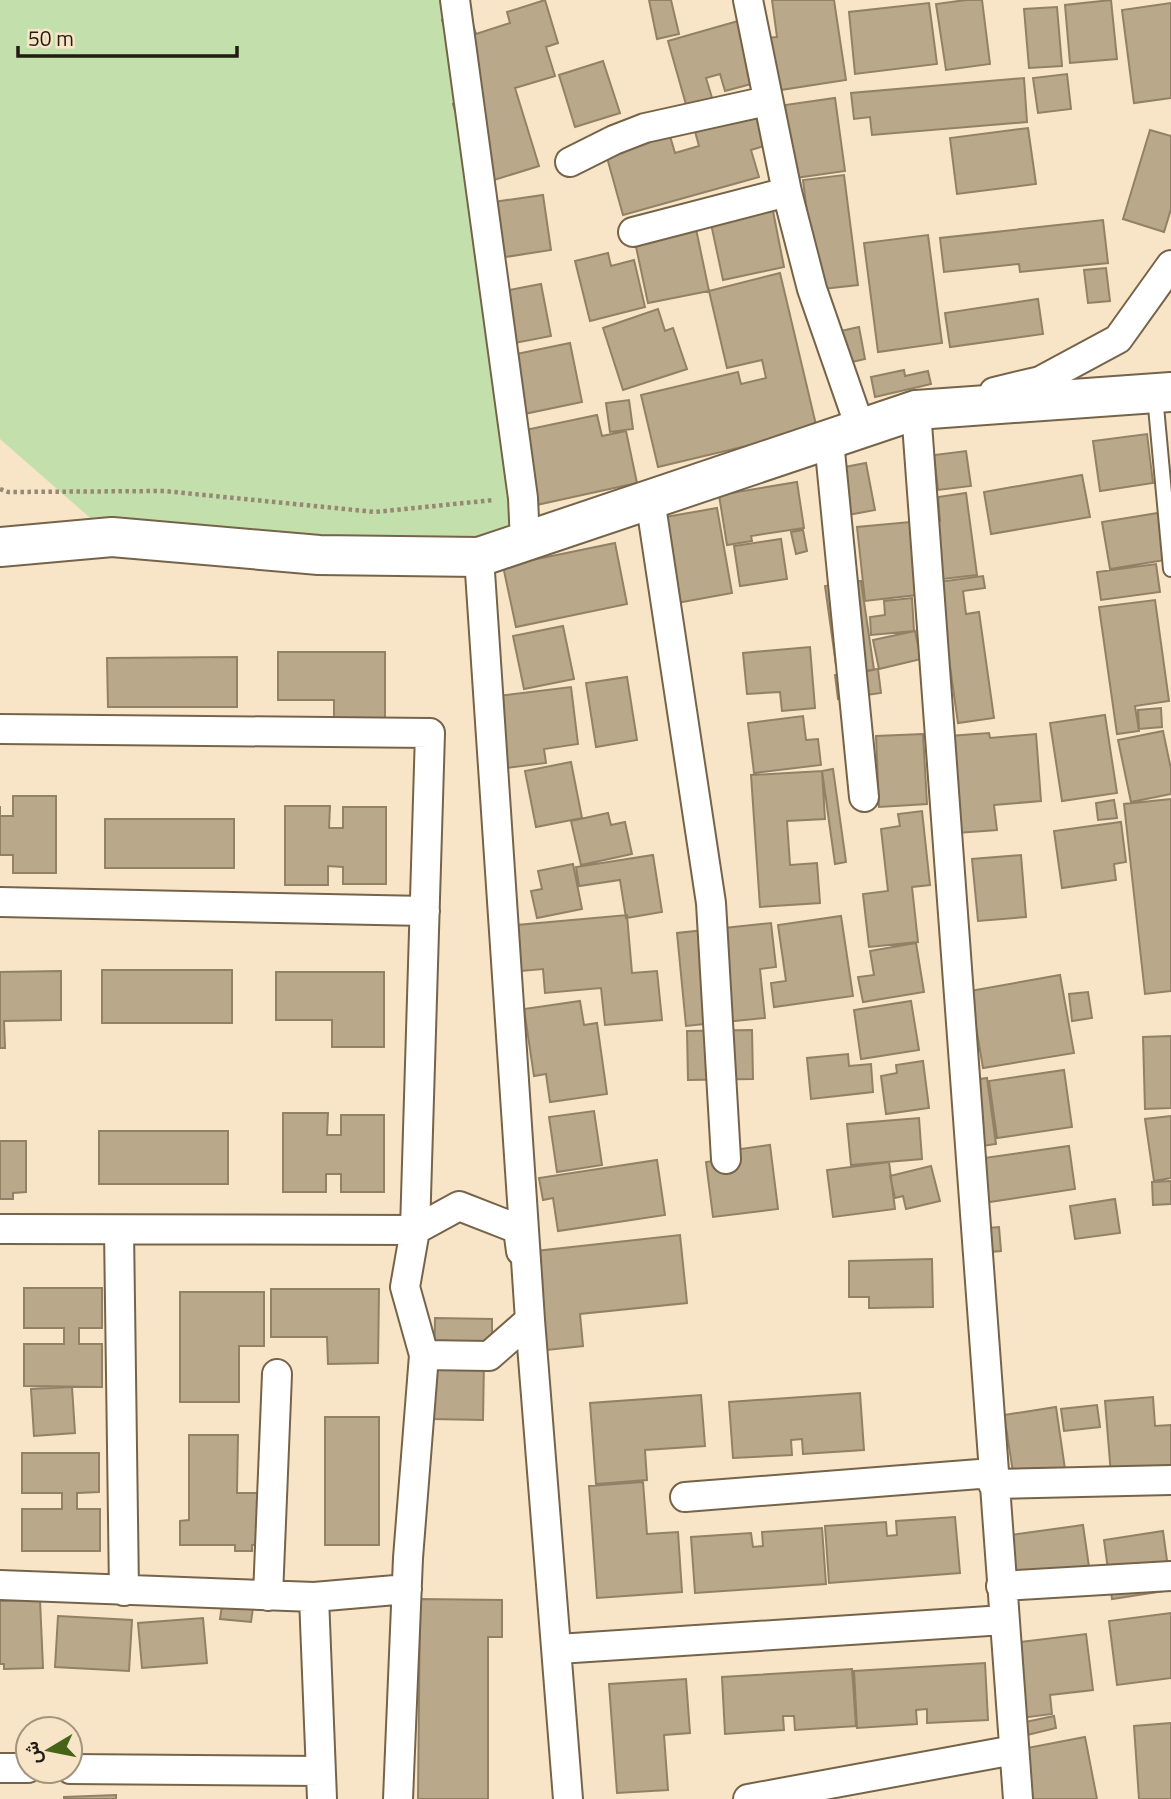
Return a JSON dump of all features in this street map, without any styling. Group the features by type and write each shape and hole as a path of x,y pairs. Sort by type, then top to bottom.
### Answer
{"main road":[{"path":"0,547 112,537 319,555 479,558 916,410 1163,392"}],"street":[{"path":"455,0 523,498 526,542"},
{"path":"748,0 787,192 845,435 864,797"},
{"path":"570,162 645,128 767,101"},
{"path":"633,232 787,192"},
{"path":"1018,1799 916,410 1040,380 1118,339 1171,265"},
{"path":"650,499 711,903 726,1159"},
{"path":"479,558 530,1320 568,1799"},
{"path":"0,729 430,733 415,1230 405,1287 424,1355 407,1589 398,1799"},
{"path":"0,902 425,911"},
{"path":"0,1229 415,1230 459,1206 518,1229 530,1320"},
{"path":"120,1230 124,1591"},
{"path":"424,1355 489,1356 530,1320"},
{"path":"268,1596 277,1374"},
{"path":"685,1497 993,1479 1171,1480"},
{"path":"1001,1586 1171,1576"},
{"path":"0,1584 314,1597 407,1589"},
{"path":"314,1597 322,1799"},
{"path":"558,1649 1004,1620"},
{"path":"748,1799 1014,1750"},
{"path":"84,1769 320,1771"}],"lane":[{"path":"1163,392 1171,569"}],"path":[{"path":"0,489 8,492 164,491 218,494 314,508 375,512 523,498"}],"green space":[{"path":"0,0 454,0 525,542 112,537 0,439"}],"building":[{"path":"545,0 558,43 546,47 555,76 515,88 539,166 478,185 453,104 471,98 457,70 442,20 469,12 476,34 510,23 507,12"},
{"path":"649,0 671,0 679,34 657,39"},
{"path":"772,0 834,0 846,80 774,91 766,38 777,37"},
{"path":"982,0 990,64 946,70 936,4"},
{"path":"1111,0 1117,59 1070,63 1065,5"},
{"path":"929,3 937,64 855,74 849,12"},
{"path":"1171,3 1171,98 1134,103 1122,10"},
{"path":"1057,7 1062,66 1029,68 1024,9"},
{"path":"738,21 755,83 725,91 720,74 706,78 713,101 687,108 668,41"},
{"path":"603,61 620,113 575,127 559,75"},
{"path":"1067,74 1071,109 1038,113 1033,78"},
{"path":"1024,78 1027,122 872,135 870,117 854,119 851,93"},
{"path":"835,98 845,171 795,178 785,105"},
{"path":"757,110 767,145 751,150 759,177 623,215 606,154 670,136 675,153 699,146 694,128"},
{"path":"1028,128 1036,184 957,194 950,138"},
{"path":"1150,130 1171,136 1171,209 1164,232 1123,219"},
{"path":"844,175 858,285 814,290 803,180"},
{"path":"543,195 551,250 486,260 486,203"},
{"path":"772,206 784,267 723,280 710,219"},
{"path":"1103,220 1108,263 1020,272 1019,264 944,272 940,238"},
{"path":"696,229 709,291 648,303 635,242"},
{"path":"928,235 942,343 878,352 864,243"},
{"path":"608,253 611,266 634,260 645,307 590,321 575,261"},
{"path":"1106,268 1110,301 1088,303 1084,270"},
{"path":"780,273 817,429 658,467 641,395 738,372 741,384 766,378 762,360 727,368 709,291"},
{"path":"541,284 551,336 493,347 483,295"},
{"path":"1038,299 1043,334 950,347 945,313"},
{"path":"658,309 665,331 673,328 687,369 623,390 603,328"},
{"path":"859,327 865,359 843,364 836,332"},
{"path":"570,343 582,402 505,418 492,359"},
{"path":"904,370 905,376 928,371 931,384 875,397 871,377"},
{"path":"629,400 633,429 610,432 606,403"},
{"path":"597,415 602,436 626,431 637,483 532,506 516,432"},
{"path":"1147,434 1153,483 1100,491 1093,441"},
{"path":"966,451 971,486 938,490 934,455"},
{"path":"866,463 875,510 848,515 839,468"},
{"path":"1082,475 1090,517 991,534 984,492"},
{"path":"797,482 804,528 751,536 752,541 727,545 719,495"},
{"path":"966,493 977,575 943,579 936,522 940,521 938,497"},
{"path":"717,508 732,593 655,607 642,521"},
{"path":"1158,513 1165,560 1110,569 1102,522"},
{"path":"910,522 917,595 865,601 857,527"},
{"path":"803,530 807,551 796,554 791,532"},
{"path":"781,539 787,579 740,586 734,546"},
{"path":"615,543 627,604 516,627 503,566"},
{"path":"1156,564 1160,592 1101,600 1097,572"},
{"path":"983,576 985,588 963,591 966,614 979,612 994,718 958,723 938,582"},
{"path":"861,581 874,670 857,673 855,662 836,665 825,586"},
{"path":"912,598 914,631 871,635 870,617 885,615 884,601"},
{"path":"1155,600 1169,701 1135,706 1139,731 1117,734 1099,607"},
{"path":"563,626 574,679 524,689 513,636"},
{"path":"915,631 921,659 879,669 873,640"},
{"path":"810,647 815,708 782,711 780,692 747,694 743,653"},
{"path":"278,652 385,652 385,727 334,726 334,700 278,700"},
{"path":"237,657 237,707 108,707 107,658"},
{"path":"878,669 881,693 838,699 835,675"},
{"path":"627,677 637,740 596,747 586,683"},
{"path":"571,687 578,744 544,749 546,763 499,769 490,697"},
{"path":"1161,708 1162,727 1139,729 1138,710"},
{"path":"1105,715 1117,793 1062,801 1050,723"},
{"path":"803,716 806,740 818,739 821,765 754,773 748,723"},
{"path":"1163,731 1171,769 1171,794 1131,802 1118,740"},
{"path":"989,733 990,738 1036,734 1041,801 994,805 997,830 957,833 949,736"},
{"path":"923,734 927,804 879,807 876,736"},
{"path":"571,762 582,818 536,827 525,771"},
{"path":"833,769 846,862 835,864 822,771"},
{"path":"822,771 825,819 787,821 790,865 817,863 820,903 760,907 751,775"},
{"path":"13,796 56,796 56,873 13,873 13,855 0,855 0,816 13,816"},
{"path":"1171,799 1171,991 1145,994 1124,804"},
{"path":"1114,800 1117,818 1098,820 1096,803"},
{"path":"285,806 330,806 329,828 343,828 343,807 386,807 386,884 343,884 343,867 328,866 328,885 285,885"},
{"path":"922,811 930,885 912,887 918,942 869,947 863,894 888,891 881,829 900,826 898,814"},
{"path":"608,813 611,825 625,822 632,854 581,865 571,821"},
{"path":"105,819 234,819 234,868 105,868"},
{"path":"1121,822 1126,862 1114,864 1116,880 1062,888 1054,831"},
{"path":"653,855 662,912 626,918 620,880 579,886 576,867"},
{"path":"1021,855 1026,917 978,921 972,859"},
{"path":"573,864 582,909 537,918 531,891 542,889 538,871"},
{"path":"627,915 632,973 657,971 662,1020 605,1025 601,988 545,993 543,969 521,971 517,925"},
{"path":"841,916 853,996 774,1007 771,983 786,981 778,925"},
{"path":"771,923 776,967 760,969 765,1018 686,1026 677,933"},
{"path":"916,943 924,992 863,1002 858,977 874,975 870,951"},
{"path":"102,970 232,970 232,1023 102,1023"},
{"path":"61,971 61,1020 4,1021 5,1048 0,1048 0,972"},
{"path":"276,972 384,972 384,1047 332,1047 332,1020 276,1020"},
{"path":"1060,975 1074,1053 983,1068 970,991"},
{"path":"1088,992 1092,1018 1072,1021 1069,994"},
{"path":"580,1001 584,1025 597,1023 607,1094 550,1102 546,1074 534,1076 524,1009"},
{"path":"911,1001 919,1050 861,1059 854,1010"},
{"path":"752,1030 753,1079 688,1080 687,1031"},
{"path":"1171,1036 1171,1108 1145,1109 1143,1037"},
{"path":"848,1054 849,1066 871,1064 873,1092 811,1099 807,1058"},
{"path":"923,1061 929,1108 886,1114 881,1076 897,1073 896,1065"},
{"path":"1064,1070 1072,1127 997,1138 989,1081"},
{"path":"987,1078 996,1144 968,1148 959,1082"},
{"path":"594,1111 602,1165 557,1172 549,1117"},
{"path":"283,1113 328,1113 327,1135 341,1135 341,1115 384,1115 384,1192 341,1192 341,1174 326,1174 326,1192 283,1192"},
{"path":"1171,1116 1171,1178 1154,1181 1145,1119"},
{"path":"919,1118 922,1159 851,1165 847,1124"},
{"path":"99,1131 228,1131 228,1184 99,1184"},
{"path":"0,1141 26,1141 26,1192 13,1193 13,1199 0,1199"},
{"path":"770,1145 778,1209 713,1217 706,1162 727,1159 726,1151"},
{"path":"1069,1146 1075,1189 970,1205 963,1161"},
{"path":"657,1160 665,1215 558,1231 553,1198 543,1200 539,1178"},
{"path":"889,1162 895,1209 833,1217 827,1170"},
{"path":"931,1166 940,1201 906,1209 903,1196 895,1198 890,1176"},
{"path":"1171,1181 1171,1204 1153,1205 1152,1182"},
{"path":"1115,1199 1120,1233 1075,1239 1070,1206"},
{"path":"999,1227 1001,1251 977,1253 976,1229"},
{"path":"680,1235 687,1303 580,1314 583,1346 547,1350 536,1251"},
{"path":"932,1259 933,1307 869,1308 869,1297 849,1297 849,1261"},
{"path":"24,1288 102,1288 102,1328 79,1328 79,1344 102,1344 102,1387 24,1386 24,1344 64,1344 64,1328 24,1328"},
{"path":"271,1289 379,1289 378,1363 328,1364 327,1337 271,1337"},
{"path":"180,1292 264,1292 264,1346 239,1346 239,1402 180,1402"},
{"path":"435,1318 492,1319 492,1360 484,1361 483,1420 433,1419"},
{"path":"72,1387 75,1433 34,1436 31,1389"},
{"path":"860,1393 864,1450 803,1454 802,1439 791,1440 792,1455 733,1458 729,1402"},
{"path":"701,1395 705,1446 645,1450 647,1480 596,1484 590,1403"},
{"path":"1153,1397 1155,1426 1171,1425 1171,1482 1112,1487 1105,1401"},
{"path":"1097,1405 1100,1427 1064,1431 1061,1409"},
{"path":"1056,1407 1067,1483 1016,1491 1004,1415"},
{"path":"325,1417 379,1417 379,1545 325,1545"},
{"path":"189,1435 238,1435 237,1493 265,1493 265,1544 252,1545 252,1551 235,1551 235,1545 180,1545 180,1521 189,1520"},
{"path":"22,1453 99,1453 99,1492 77,1493 77,1509 100,1509 100,1551 22,1551 22,1509 62,1509 62,1493 22,1493"},
{"path":"643,1482 647,1534 678,1532 682,1592 597,1598 589,1486"},
{"path":"955,1517 960,1573 829,1583 825,1526 886,1522 887,1536 897,1535 896,1521"},
{"path":"1083,1525 1092,1588 1014,1600 1004,1536"},
{"path":"822,1528 826,1584 695,1593 691,1537 751,1533 753,1547 763,1546 762,1532"},
{"path":"1163,1531 1171,1590 1112,1599 1104,1540"},
{"path":"420,1599 502,1600 502,1637 488,1637 488,1799 418,1799"},
{"path":"40,1600 43,1668 4,1669 4,1664 0,1664 0,1601"},
{"path":"222,1605 253,1608 251,1622 220,1619"},
{"path":"1171,1613 1171,1678 1117,1685 1109,1621"},
{"path":"58,1616 132,1620 129,1671 55,1667"},
{"path":"203,1618 207,1663 142,1668 138,1623"},
{"path":"1086,1634 1093,1690 1050,1695 1052,1714 1021,1718 1012,1643"},
{"path":"985,1663 988,1720 927,1723 927,1709 916,1710 917,1724 857,1728 854,1671"},
{"path":"852,1669 856,1726 795,1730 794,1716 783,1716 784,1730 725,1734 722,1677"},
{"path":"686,1679 690,1733 664,1735 668,1790 617,1793 609,1684"},
{"path":"1054,1716 1056,1728 1019,1737 1016,1724"},
{"path":"1171,1723 1171,1799 1139,1799 1134,1726"},
{"path":"1085,1737 1097,1799 1031,1799 1022,1749"},
{"path":"116,1795 116,1799 64,1799 64,1797"}]}
